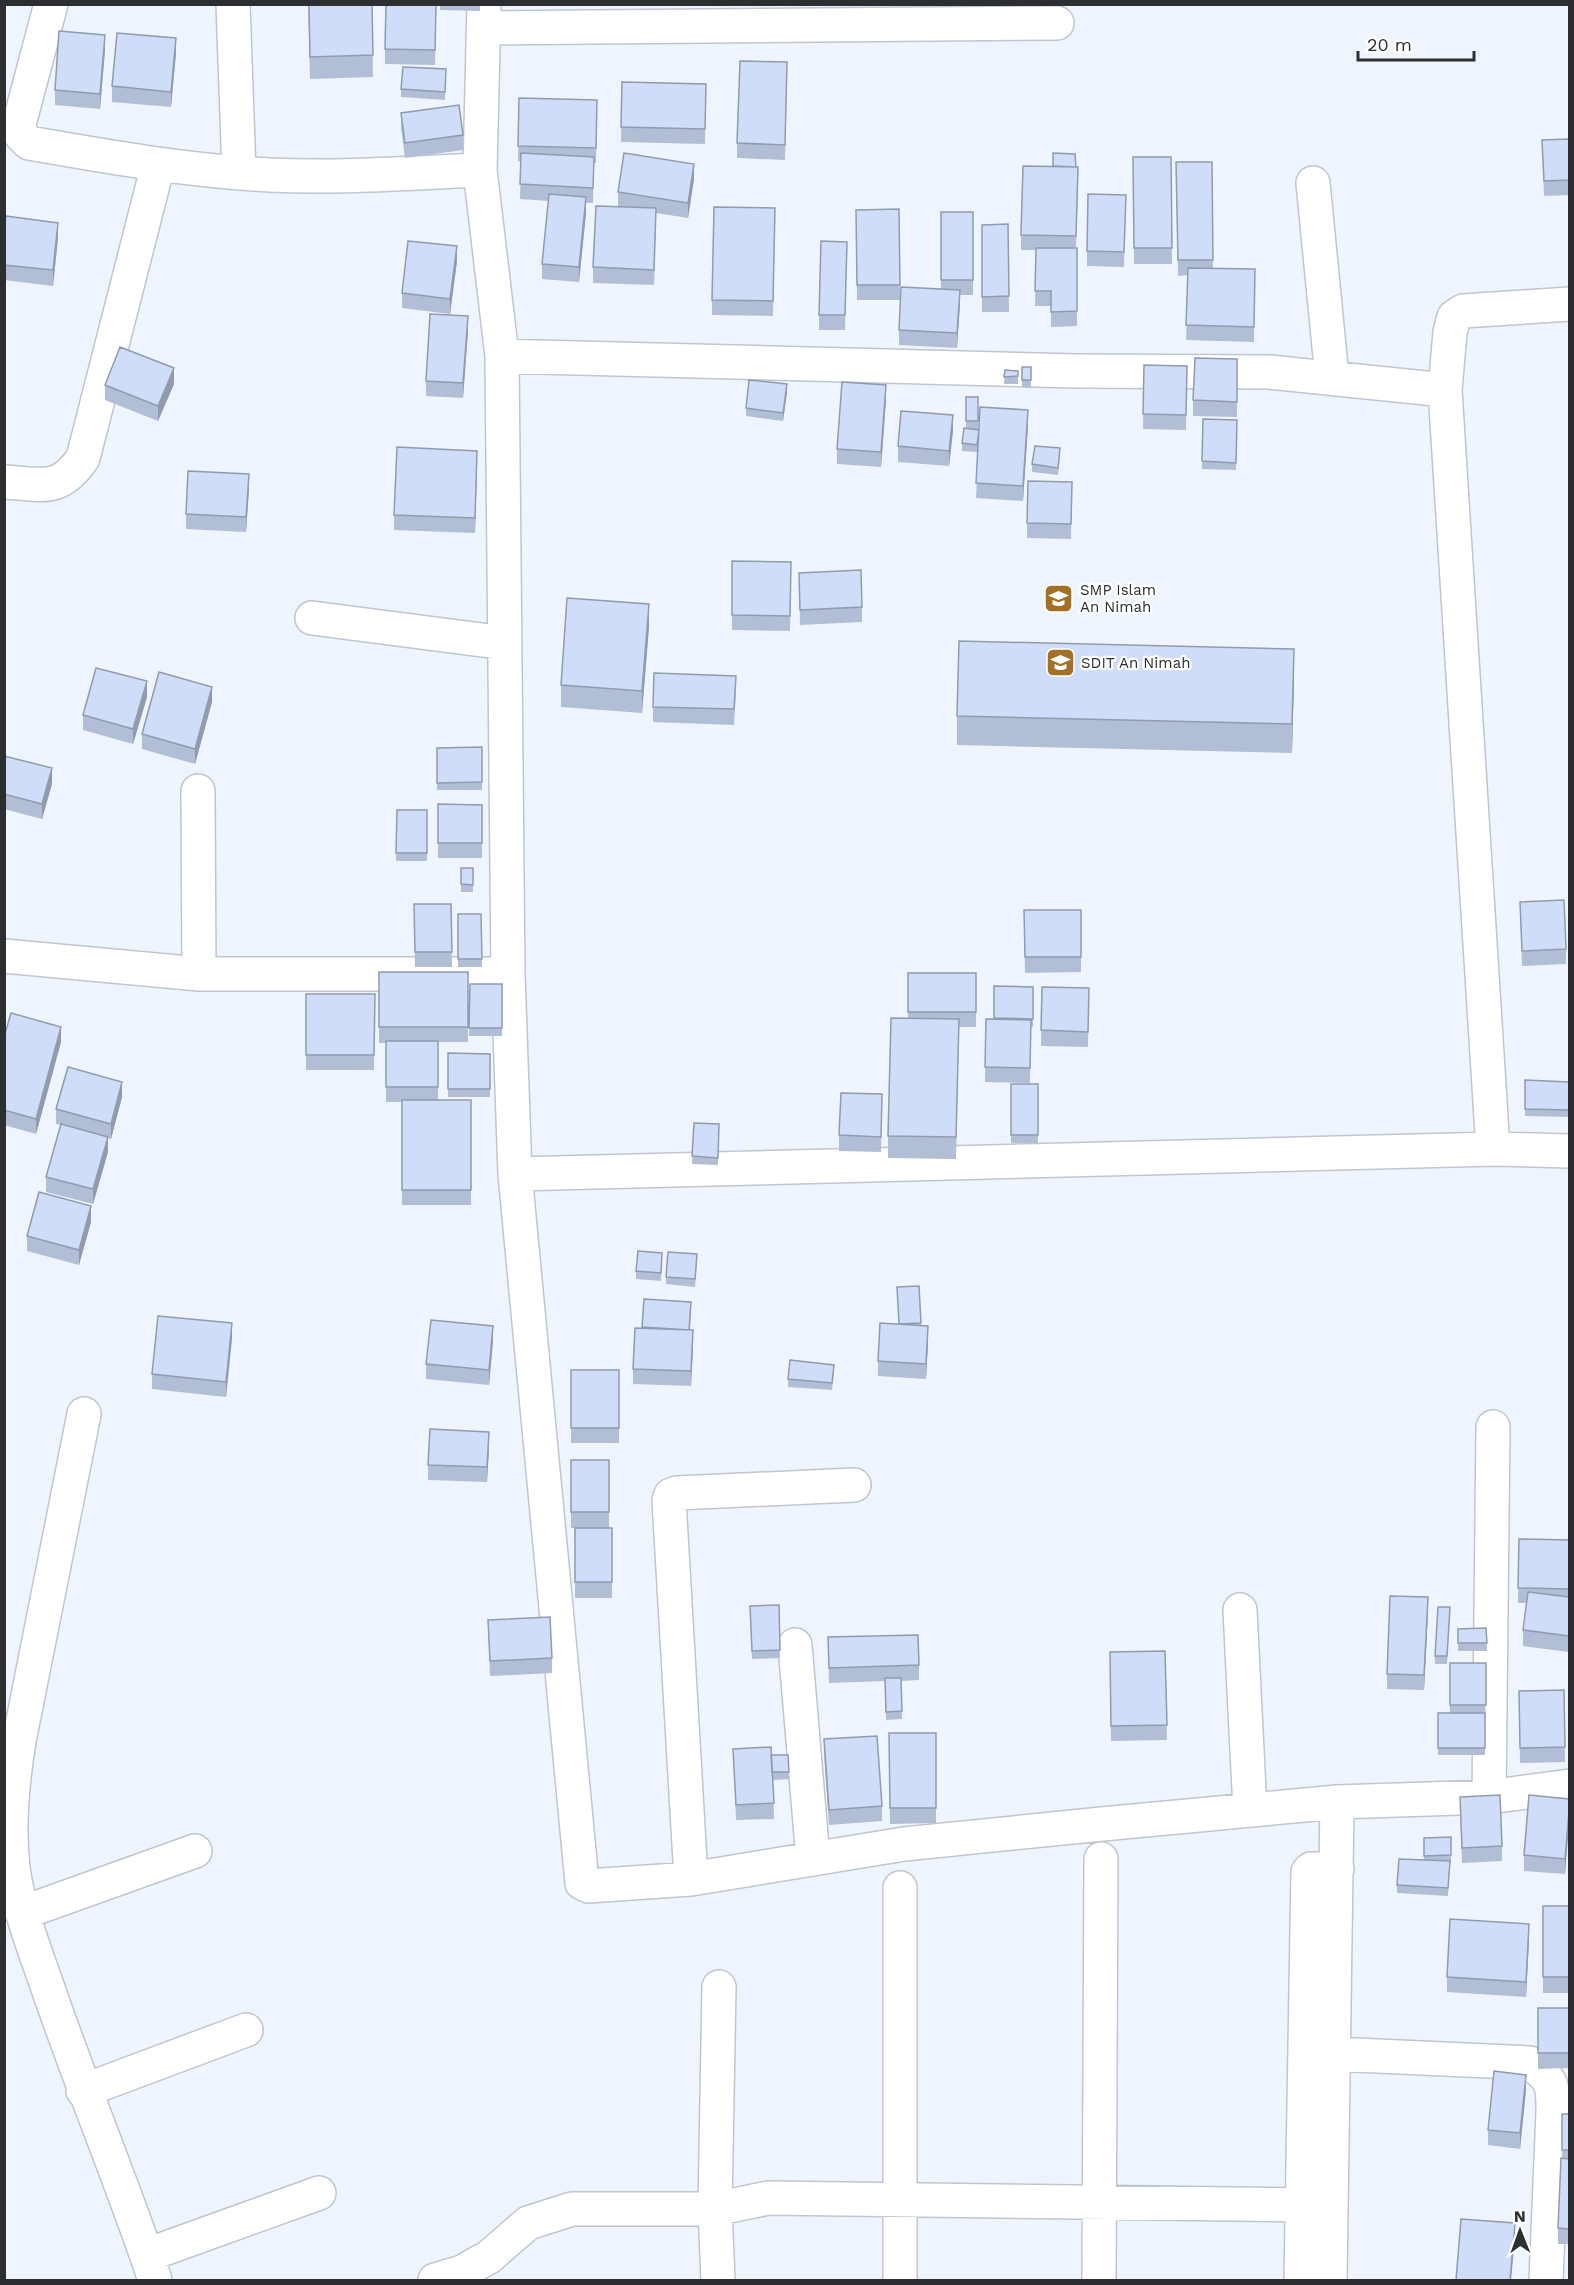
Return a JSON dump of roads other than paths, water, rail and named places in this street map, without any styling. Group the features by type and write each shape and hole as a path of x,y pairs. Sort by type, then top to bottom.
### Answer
{"street":[{"path":"51,4 19,124 21,135 29,143 158,165 239,172 340,177 480,170"},
{"path":"233,4 239,172"},
{"path":"1057,23 484,16 480,170 502,356 508,974 515,1174 580,1879 588,1886 691,1879 904,1844 1338,1802 1489,1797 1569,1786"},
{"path":"4,482 56,484 72,474 83,458 158,165"},
{"path":"1313,183 1332,377"},
{"path":"1493,1149 1445,390 1450,332 1454,317 1463,311 1569,304"},
{"path":"502,356 1077,371 1269,372 1445,390"},
{"path":"312,618 505,643"},
{"path":"198,791 199,974"},
{"path":"4,956 199,974 508,974"},
{"path":"515,1174 1493,1149 1569,1151"},
{"path":"84,1414 12,1740 10,1829 13,1869 22,1913 84,2091 151,2268 319,2193"},
{"path":"1489,1797 1493,1427"},
{"path":"691,1879 669,1500 671,1495 854,1485"},
{"path":"1240,1610 1250,1810"},
{"path":"795,1645 813,1859"},
{"path":"1330,2280 1338,1802"},
{"path":"22,1913 195,1851"},
{"path":"1099,2280 1101,1859"},
{"path":"1301,2280 1308,1872 1311,1869 1337,1869"},
{"path":"900,1888 900,2280"},
{"path":"718,2280 715,2209 719,1987"},
{"path":"84,2091 246,2030"},
{"path":"1334,2054 1530,2063 1545,2074 1553,2085 1546,2280"},
{"path":"455,2278 489,2257 528,2223 572,2209 715,2209 768,2198 1302,2205"}],"place":[{"name":"SMP Islam An Nimah","path":"1059,599"},
{"name":"SDIT An Nimah","path":"1060,663"}]}
